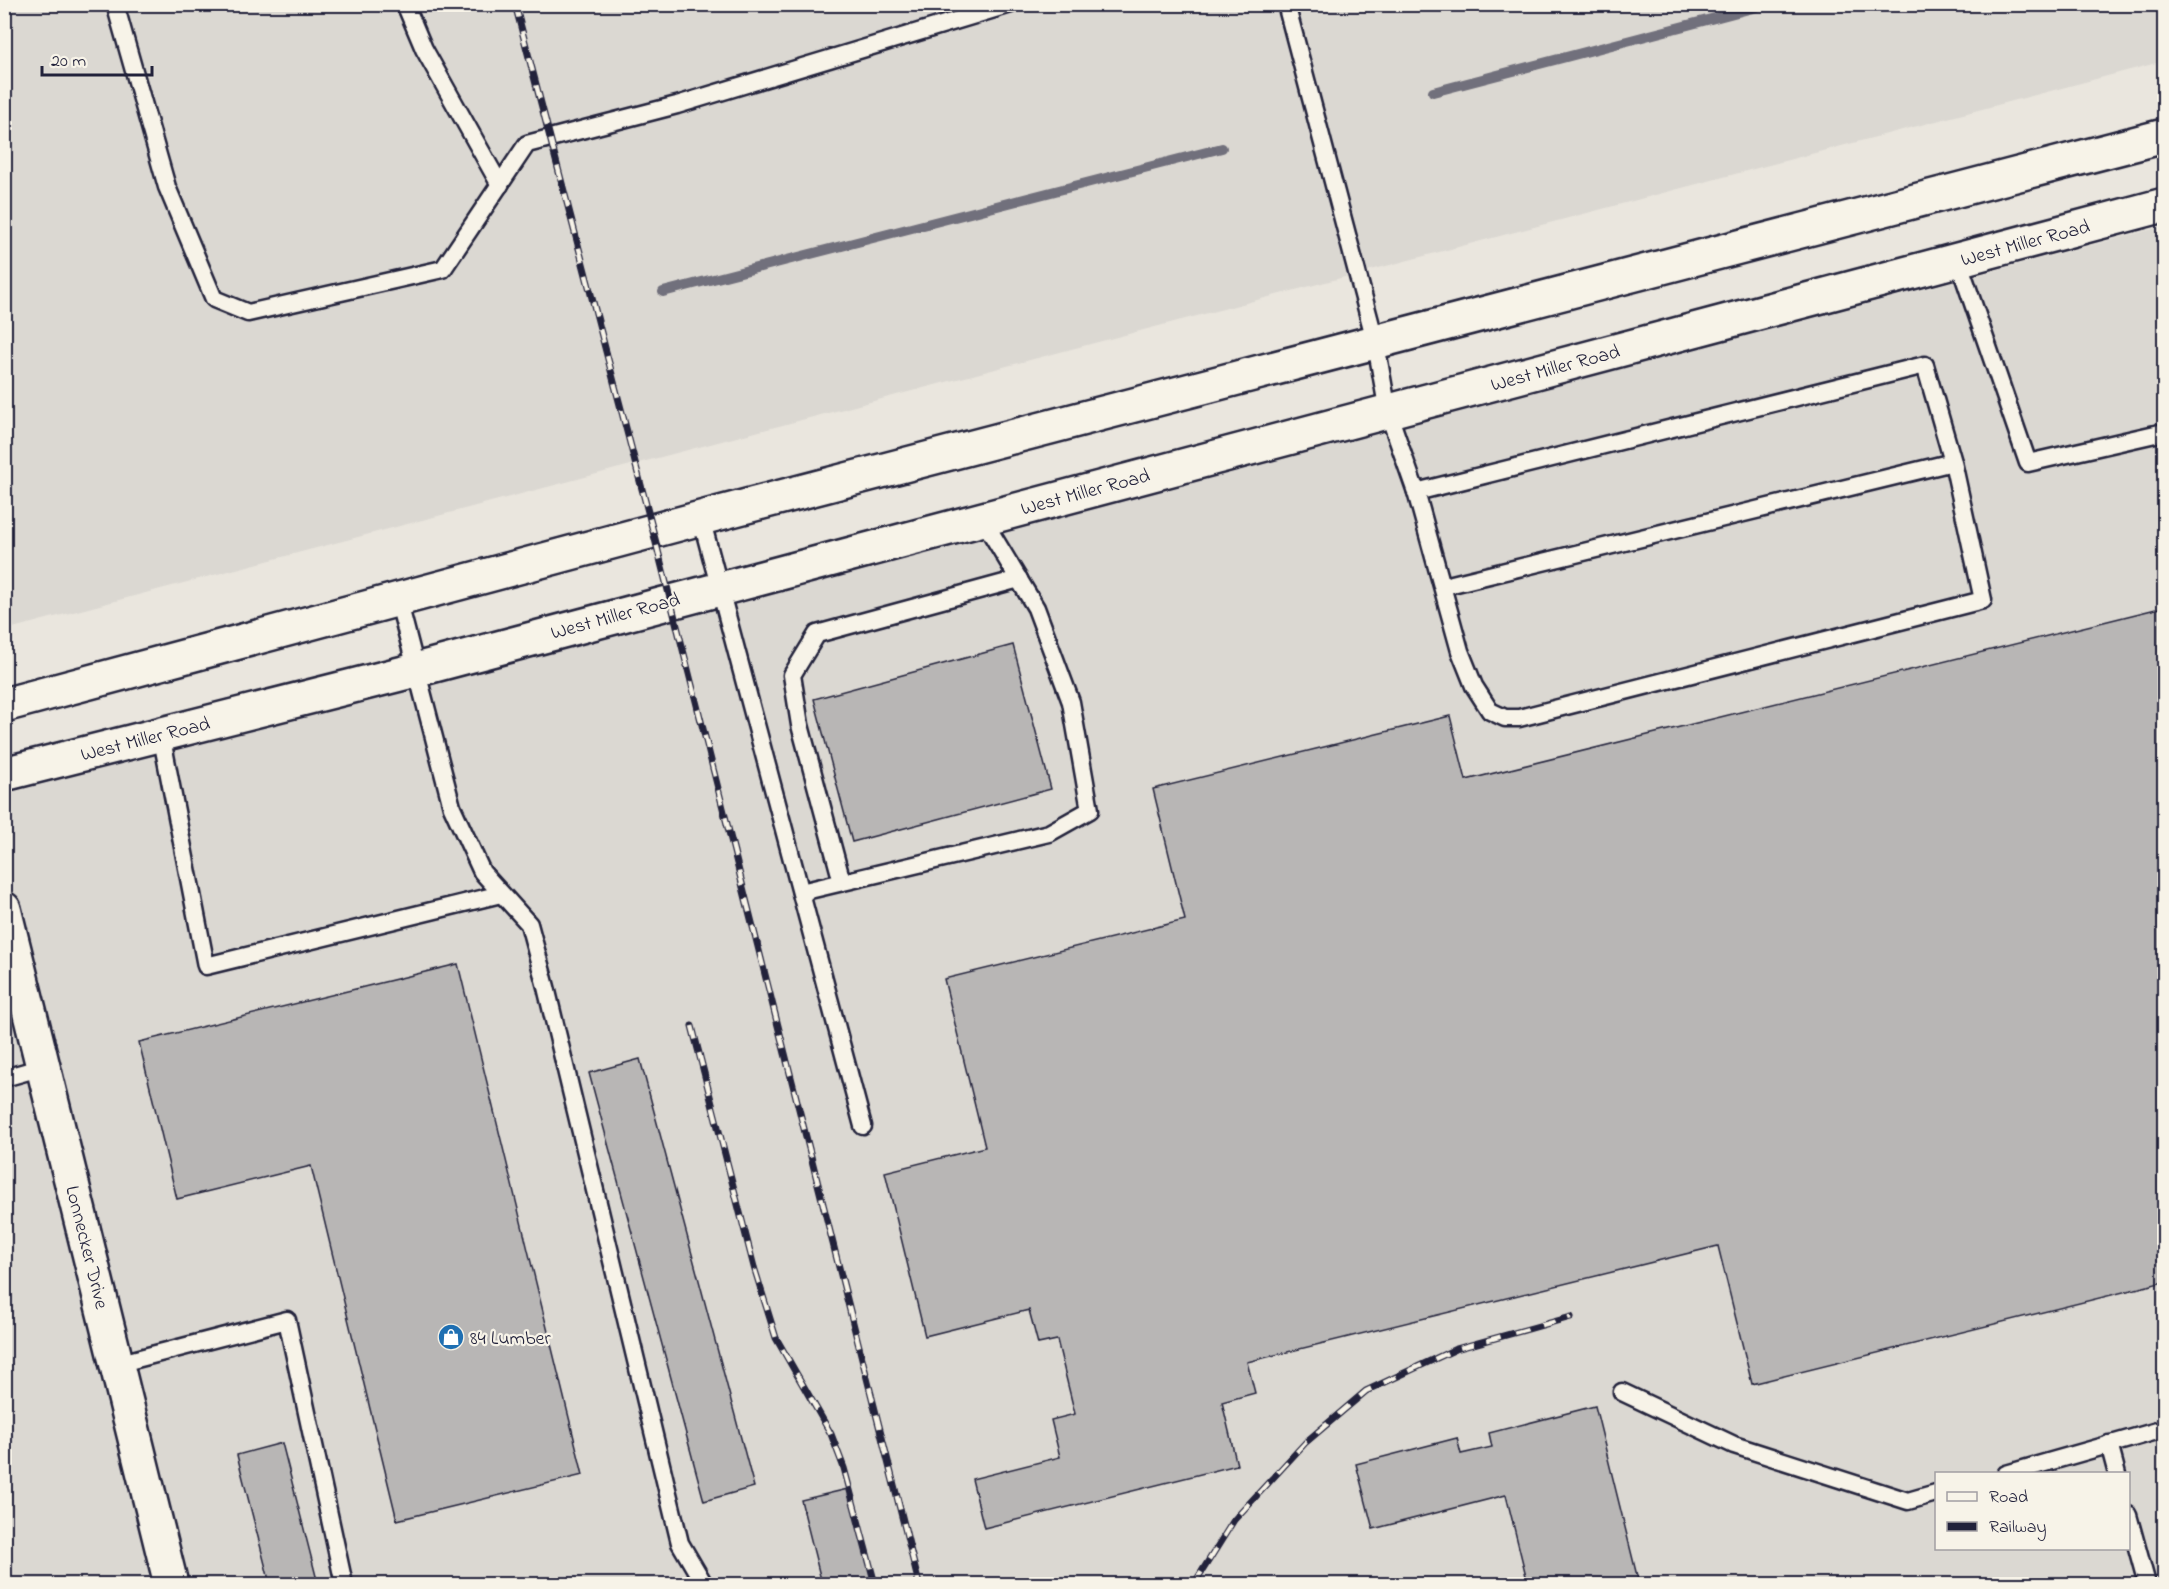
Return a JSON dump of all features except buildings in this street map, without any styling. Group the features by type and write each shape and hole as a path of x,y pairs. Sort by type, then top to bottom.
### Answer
{"main road":[{"path":"4,705 701,518 1376,344 2164,136"},
{"name":"West Miller Road","path":"4,774 417,669 2164,205"},
{"name":"Lonnecker Drive","path":"4,909 171,1584"}],"lane":[{"path":"115,4 167,188 214,299 248,313 443,269 527,144 677,105 1011,4"},
{"path":"405,4 424,50 500,185"},
{"path":"1286,4 1376,344 1388,412 1416,492 1444,586 1460,651 1474,686 1490,711 1504,718 1519,718 1983,600 1953,462 1925,365 1416,492"},
{"path":"1958,260 2028,463 2164,432"},
{"path":"1444,586 1953,462"},
{"path":"701,518 863,1126"},
{"path":"801,892 1049,832 1090,810 1071,702 1036,608 982,518"},
{"path":"842,882 800,725 792,675 817,634 1018,579"},
{"path":"398,599 452,807 482,873 529,924 680,1543 704,1584"},
{"path":"161,734 206,966 501,894"},
{"path":"4,1078 43,1067"},
{"path":"117,1364 287,1320 344,1584"},
{"path":"1622,1392 1734,1445 1908,1501 1935,1493"},
{"path":"2010,1472 2164,1429"},
{"path":"2109,1444 2117,1472"},
{"path":"2130,1522 2147,1584"}],"shaded area":[{"path":"5,5 2164,5 2164,61 5,630"},
{"path":"2164,226 2164,1584 5,1584 5,794"}],"waterway":[{"path":"1433,92 1768,4"},
{"path":"663,292 1222,148"}],"railway":[{"path":"515,4 653,531 919,1584"},
{"path":"692,1026 754,1267 776,1338 831,1434 844,1468 875,1584"},
{"path":"1194,1584 1234,1520 1306,1442 1366,1391 1456,1349 1571,1317"}],"place":[{"name":"84 Lumber","path":"451,1337"}]}
